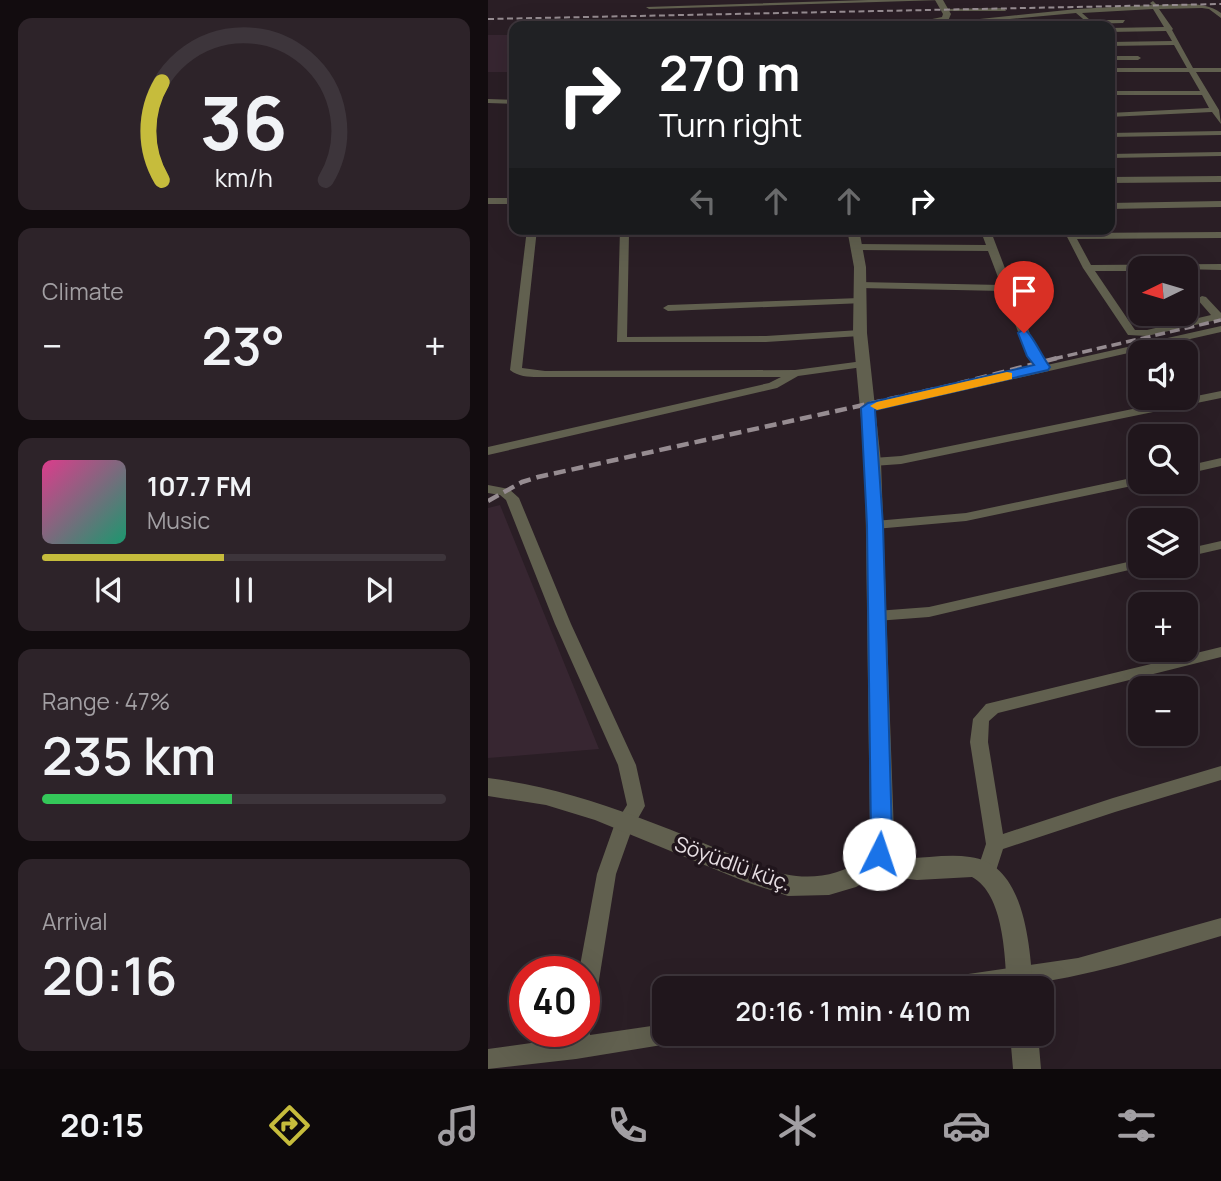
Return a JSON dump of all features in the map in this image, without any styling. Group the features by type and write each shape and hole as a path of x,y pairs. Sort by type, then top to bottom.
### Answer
{"street":[{"path":"649,7 939,0 945,15 952,21"},
{"path":"1150,0 1221,122"},
{"path":"923,21 945,15 1199,3 1221,16"},
{"path":"984,21 1104,8"},
{"path":"1077,11 1088,21"},
{"path":"1115,22 1123,22"},
{"path":"1115,30 1169,29"},
{"path":"1115,44 1177,43"},
{"path":"1115,58 1138,58"},
{"path":"1115,70 1221,69"},
{"path":"1115,93 1204,93"},
{"path":"490,104 509,102"},
{"path":"1115,115 1215,110"},
{"path":"1115,135 1221,133"},
{"path":"1115,156 1221,154"},
{"path":"1115,180 1221,178"},
{"path":"488,201 509,201"},
{"path":"1115,206 1221,204"},
{"path":"1115,233 1221,234"},
{"path":"531,235 516,370 545,374 795,373 863,364"},
{"path":"625,235 621,340 766,339 860,333"},
{"path":"988,235 1033,356 1043,367"},
{"path":"1069,235 1088,268 1134,334 1219,316"},
{"path":"993,248 855,238 875,525 882,835 874,865 918,870 975,867 987,871 999,884 1007,906 1019,976"},
{"path":"1088,268 1221,267"},
{"path":"668,308 860,293 1008,288"},
{"path":"1202,299 1219,316"},
{"path":"868,408 1043,367 1221,330"},
{"path":"488,451 773,386 795,373"},
{"path":"872,462 901,460 1221,394"},
{"path":"1198,467 1221,462"},
{"path":"875,525 911,524 966,517 1128,483"},
{"path":"488,489 504,492 512,498 563,624 627,765 636,806 624,822 612,851 592,956"},
{"path":"1198,550 1221,545"},
{"path":"876,617 929,612 1128,566"},
{"path":"987,871 995,844 979,742 981,719 992,708 1221,652"},
{"path":"995,844 1221,773"},
{"name":"Söyüdlü küç.","path":"488,788 542,798 624,822 778,883 798,887 840,883 860,875 874,865"},
{"path":"1043,976 1131,954 1221,927"},
{"path":"600,1039 652,1035"},
{"path":"1025,1046 1027,1069"},
{"path":"497,1063 553,1047"}],"shaded area":[{"path":"488,35 509,35 509,72 488,72"},
{"path":"500,505 599,749 488,758 488,508"}],"railway":[{"path":"488,19 1221,4"},
{"path":"1056,358 1221,320"},
{"path":"1056,358 1061,357"},
{"path":"488,501 522,482 538,477 949,386 1056,358"}],"slow traffic":[{"path":"877,406 1007,376"}],"route":[{"path":"879,854 882,835 875,525 868,408 1043,367 1033,356 1024,333"}]}
